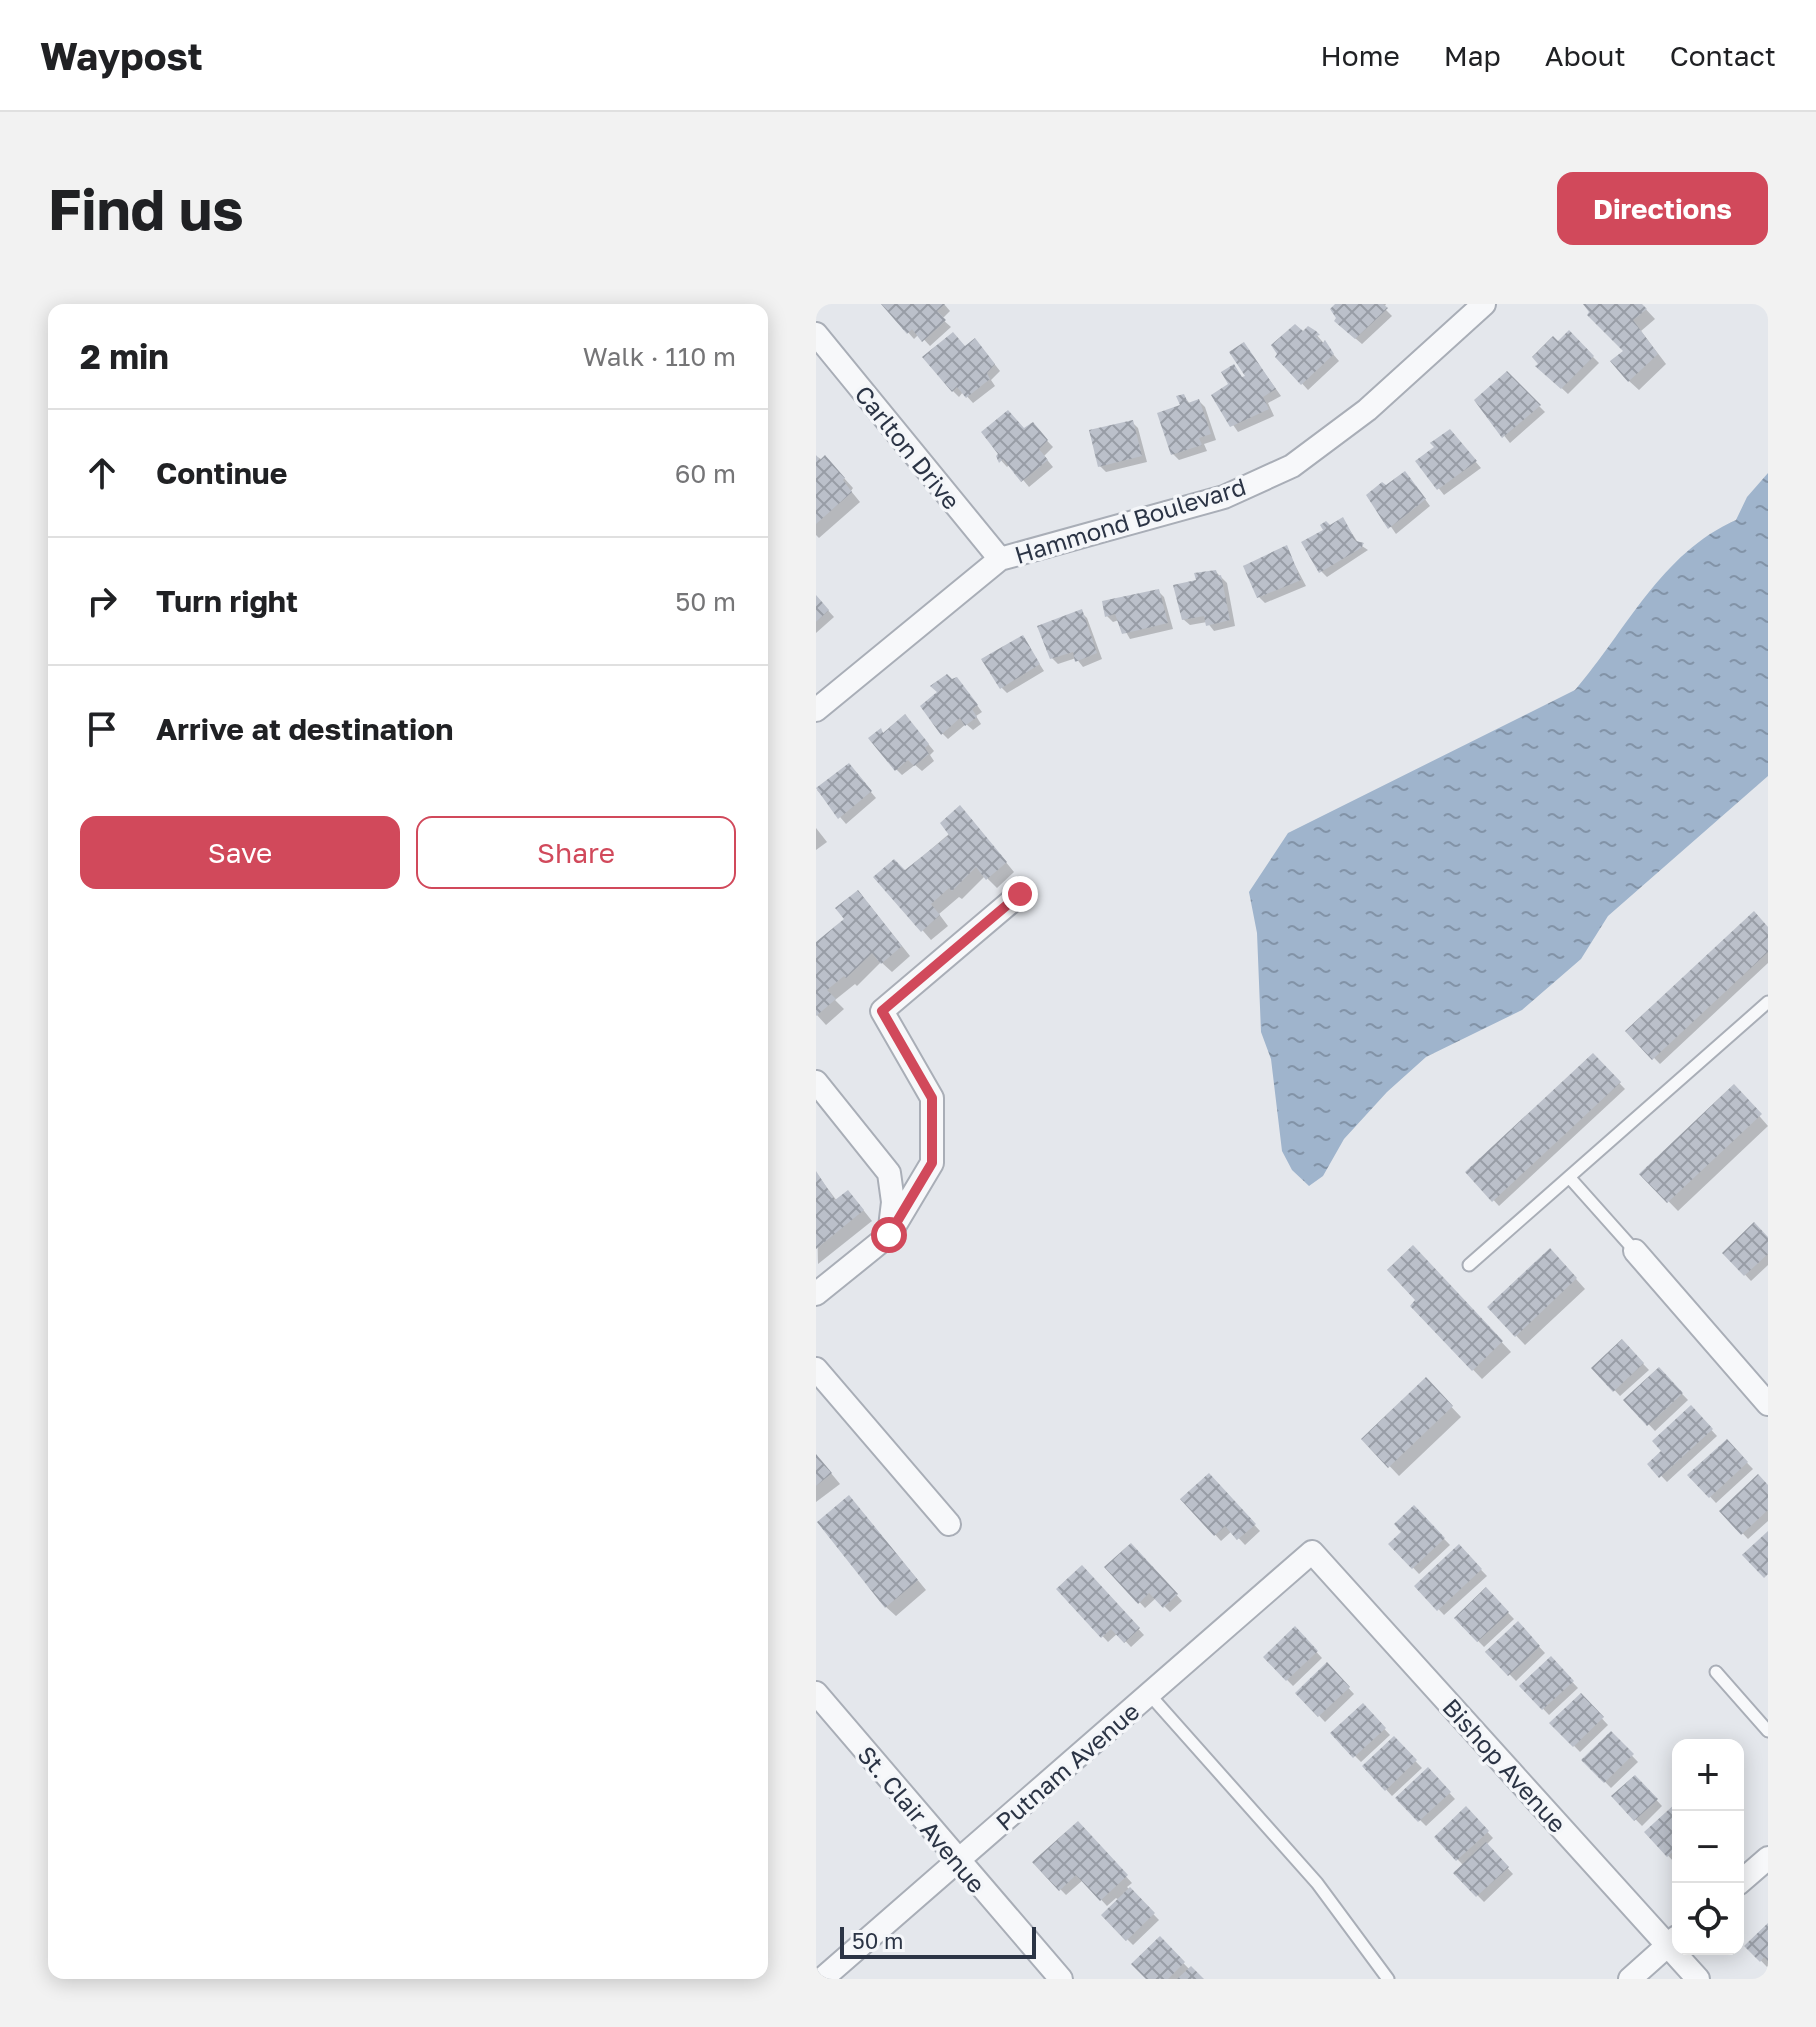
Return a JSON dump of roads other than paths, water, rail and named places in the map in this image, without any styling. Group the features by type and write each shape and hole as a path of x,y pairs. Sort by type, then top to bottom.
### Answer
{"street":[{"name":"Hammond Boulevard","path":"816,710 1000,559 1224,497 1292,466 1367,410 1484,304"},
{"name":"Carlton Drive","path":"816,334 1000,559"},
{"path":"816,1294 889,1235 932,1163 932,1098 882,1011 1020,894"},
{"path":"816,1082 889,1173 893,1202 889,1235"},
{"path":"1635,1251 1768,1404"},
{"path":"816,1369 949,1524"},
{"name":"Putnam Avenue","path":"822,1979 1312,1552"},
{"name":"Bishop Avenue","path":"1312,1552 1672,1939"},
{"name":"St. Clair Avenue","path":"816,1693 1061,1979"},
{"path":"1739,1883 1768,1858"},
{"path":"1630,1979 1672,1941"},
{"name":"Bishop Avenue","path":"1683,1955 1698,1979"}],"lane":[{"path":"1469,1265 1768,1002"},
{"path":"1569,1177 1635,1251"},
{"path":"1716,1672 1768,1731"},
{"path":"1149,1694 1317,1883 1388,1979"}],"water":[{"path":"1768,473 1768,776 1608,916 1581,959 1522,1010 1426,1057 1387,1092 1344,1139 1323,1176 1309,1186 1292,1170 1282,1151 1271,1059 1261,1032 1257,933 1249,892 1288,833 1575,690 1646,595 1686,552 1736,520 1747,497"}]}
